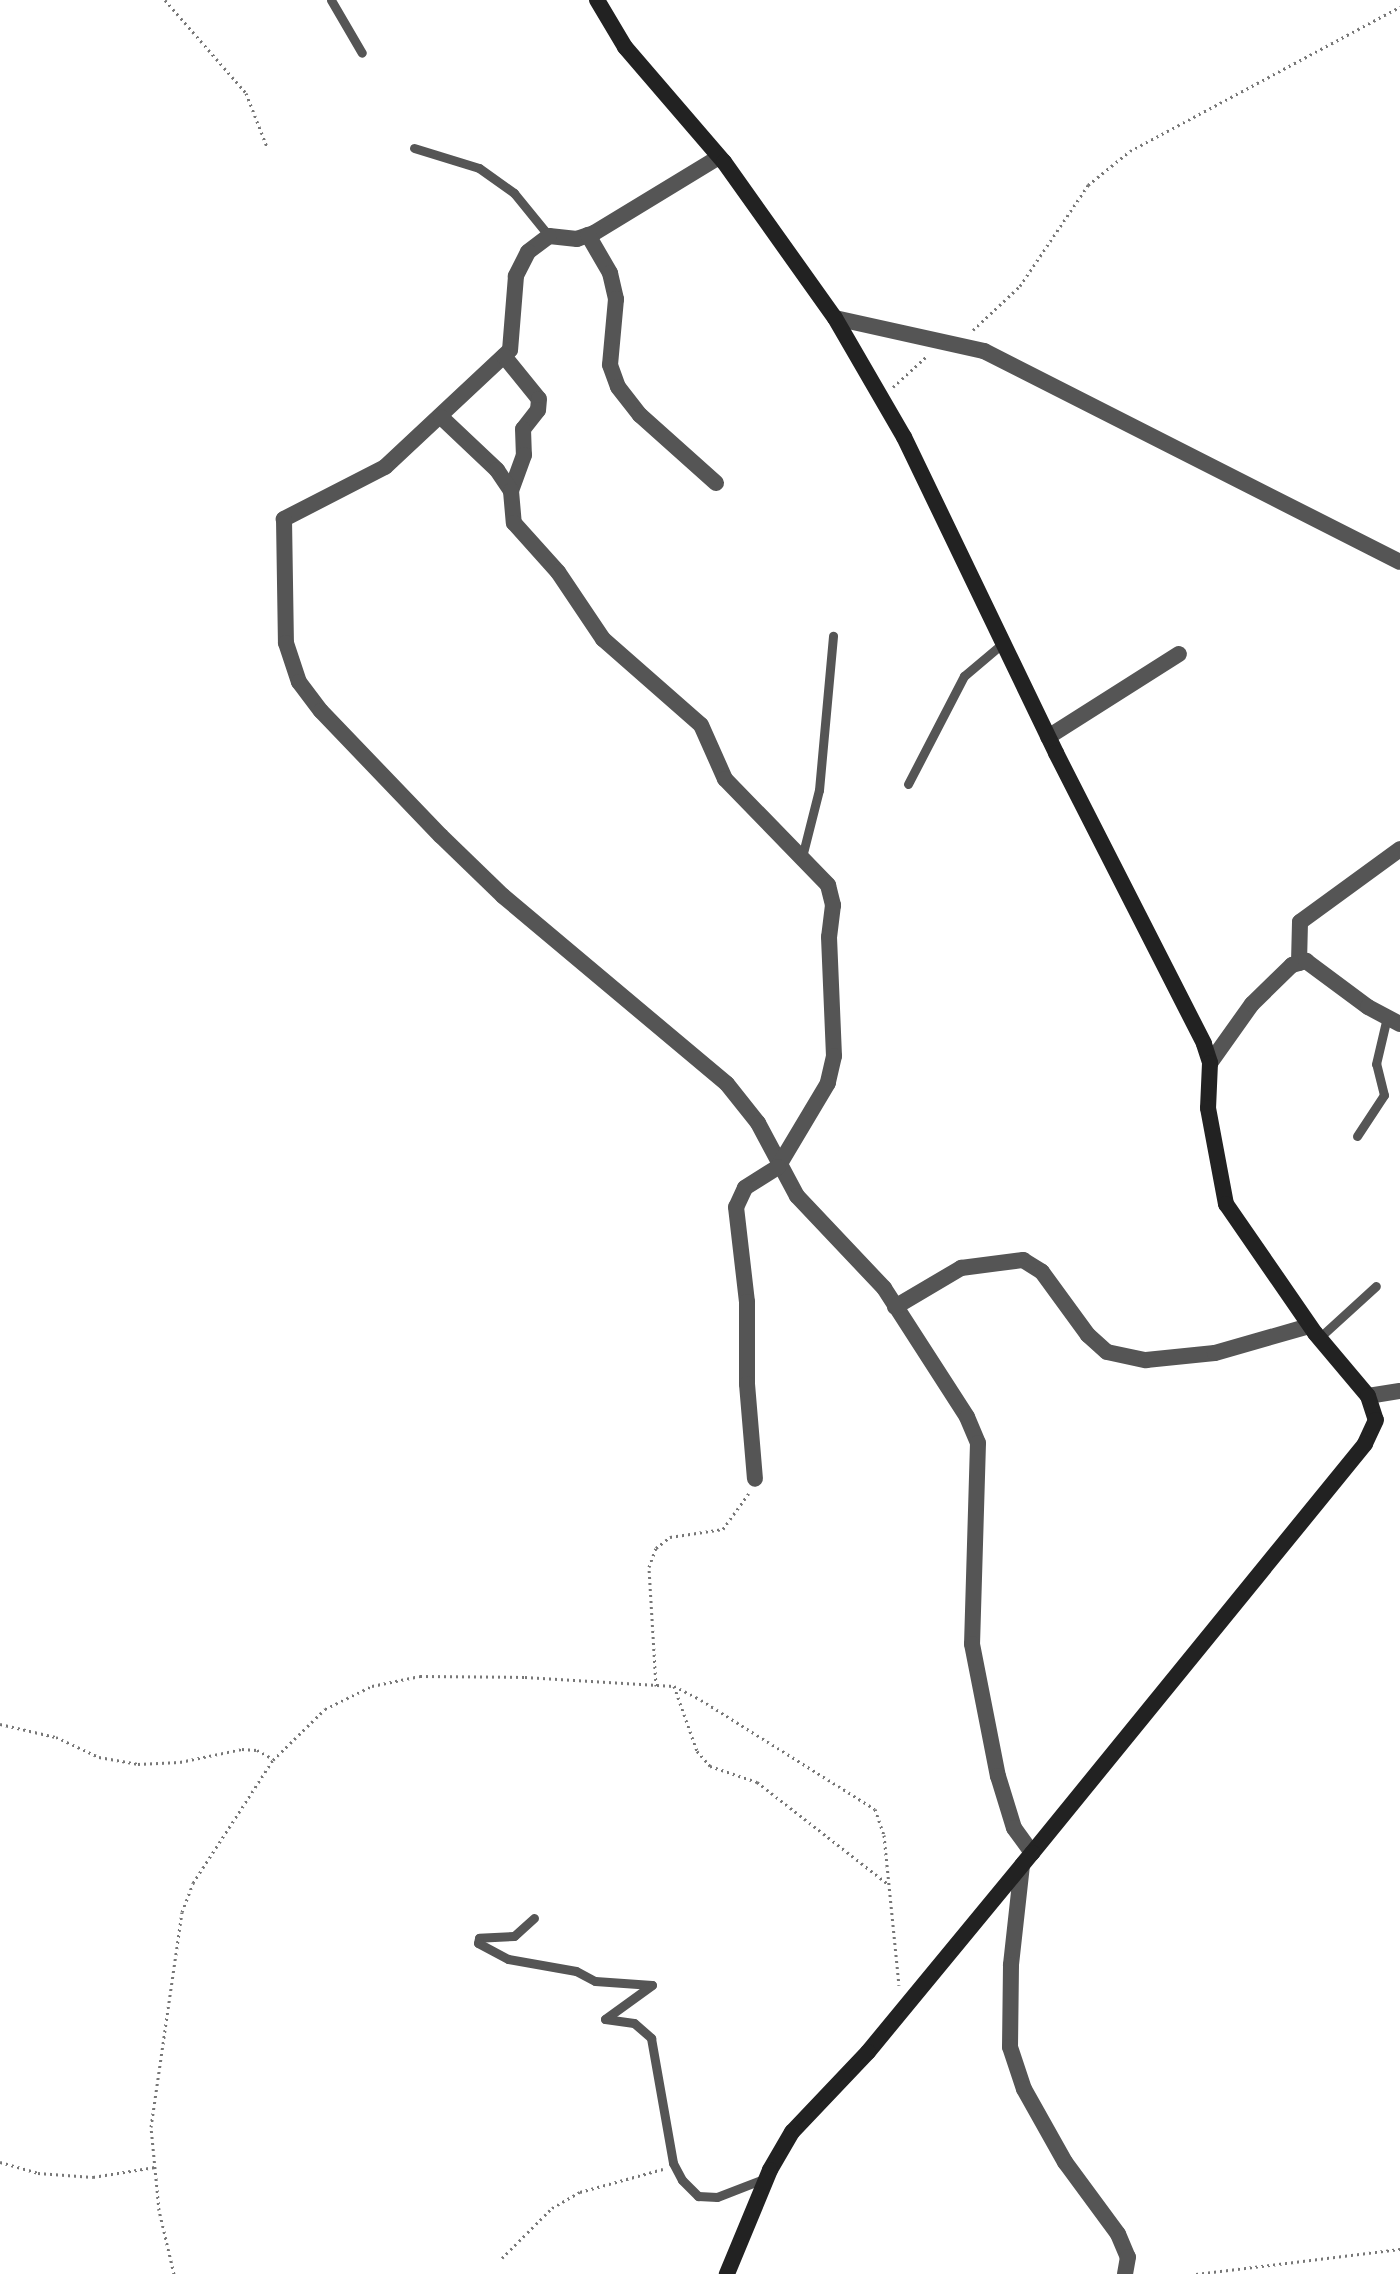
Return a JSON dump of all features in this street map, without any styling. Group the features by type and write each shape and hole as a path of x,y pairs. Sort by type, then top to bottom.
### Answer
{"street":[{"path":"597,0 625,47 719,157 835,318 881,397 1210,1063 1208,1108 1226,1204 1314,1332 1368,1396 1376,1420 1365,1444 1027,1859 868,2052 792,2132 766,2178 727,2274"},
{"path":"719,157 588,235 549,236 528,252 516,276 515,334 504,356 385,467 284,519 286,643 299,682 332,723 503,896 727,1084 758,1123 778,1167 895,1307 967,1417 978,1443 972,1644 998,1776 1027,1859 1011,1965 1010,2047 1024,2089 1065,2162 1118,2234 1128,2257 1125,2274"},
{"path":"588,235 610,273 616,299 610,365 618,387 640,415 716,483"},
{"path":"835,318 984,351 1400,562"},
{"path":"504,356 539,399 538,410 523,429 524,455 511,491 514,523 558,572 603,639 701,725 725,779 828,885 833,905 834,1056 828,1083 778,1167 745,1188 736,1207 747,1302 747,1384 755,1479"},
{"path":"441,417 497,470 511,491"},
{"path":"1048,737 1179,654"},
{"path":"1299,963 1300,922 1400,849"},
{"path":"1210,1063 1252,1004 1299,963 1306,961 1393,1020"},
{"path":"895,1307 961,1268 1023,1260 1042,1272 1088,1335 1107,1352 1146,1360 1215,1353 1314,1332"},
{"path":"1368,1396 1400,1391"}],"lane":[{"path":"331,0 362,53"},
{"path":"414,148 479,168 514,193 549,236"},
{"path":"802,857 819,790 833,636"},
{"path":"908,784 964,676 1003,643"},
{"path":"1357,1136 1384,1095 1376,1064 1393,1020"},
{"path":"1314,1332 1376,1286"},
{"path":"534,1918 514,1936 479,1938 478,1943 508,1959 576,1971 595,1981 652,1985 644,1996 605,2019 634,2023 651,2038 675,2165 698,2196 717,2197 766,2178"}],"path":[{"path":"165,0 246,93 267,147"},
{"path":"972,331 1020,286 1088,185 1130,151 1400,7"},
{"path":"881,397 945,340"},
{"path":"656,1686 649,1567 656,1548 670,1537 723,1529 740,1512 755,1479"},
{"path":"174,2274 155,2167 155,2078 182,1912 193,1883 273,1760 325,1709 372,1686 420,1676 674,1686 861,1796 875,1809 884,1835 896,1978 908,2001"},
{"path":"674,1686 697,1751 710,1766 757,1782 888,1884"},
{"path":"0,1724 56,1737 99,1757 138,1764 180,1762 242,1749 257,1750 273,1760"},
{"path":"0,2162 38,2173 93,2177 155,2167"},
{"path":"502,2258 552,2208 580,2192 675,2165"},
{"path":"1196,2274 1400,2249"}]}
